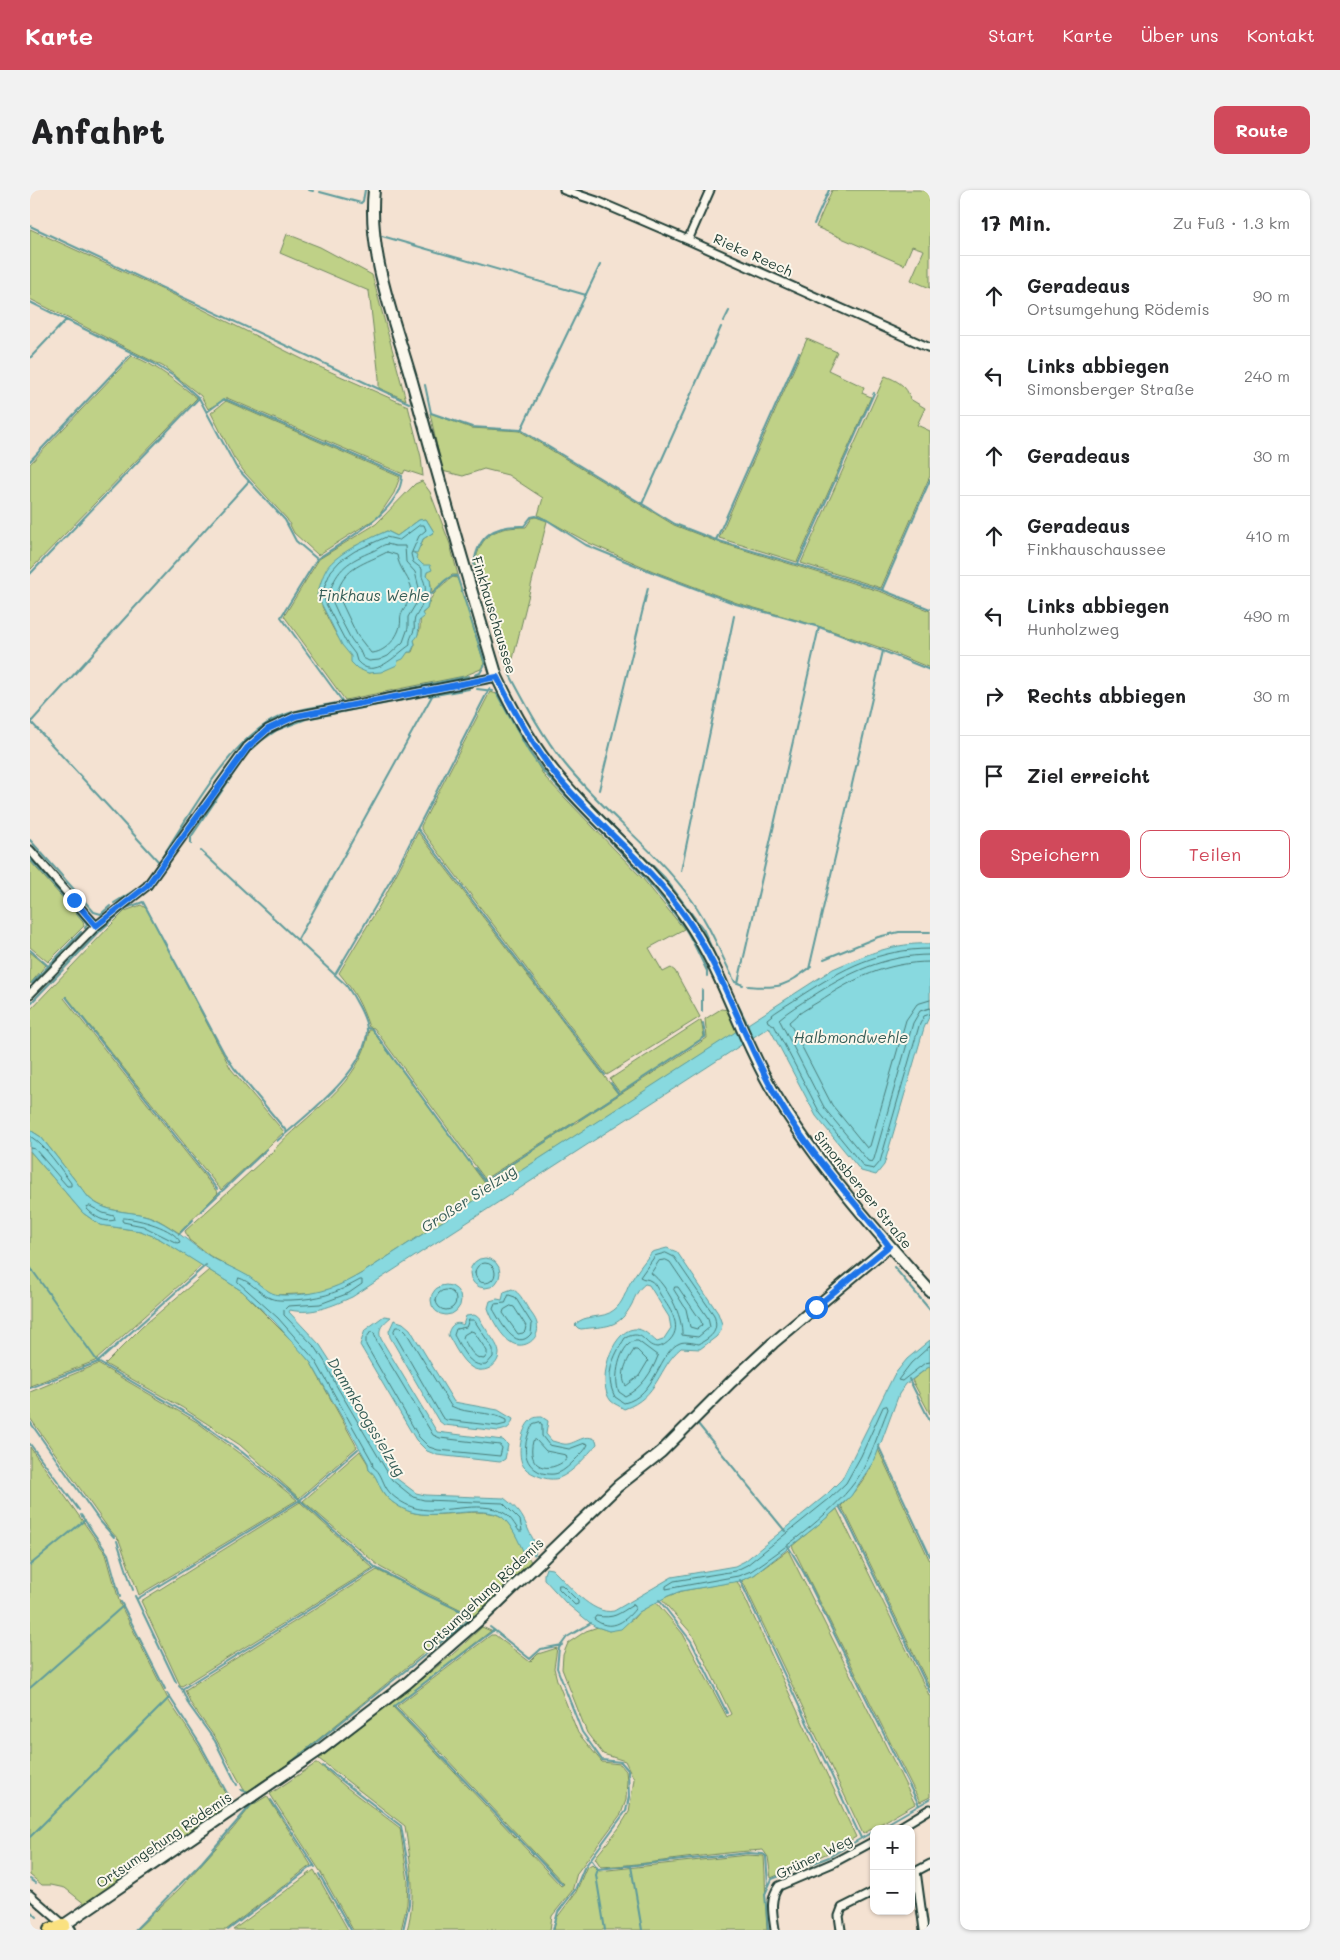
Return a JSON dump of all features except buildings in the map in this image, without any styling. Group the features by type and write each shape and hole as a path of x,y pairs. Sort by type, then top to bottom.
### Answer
{"highway":[{"path":"50,1930 65,1928"}],"street":[{"name":"Finkhauschaussee","path":"374,190 372,210 374,239 438,479 497,677 520,720 556,774 662,885 687,918 717,972 752,1048"},
{"name":"Rieke Reech","path":"564,190 597,201 688,240 930,348"},
{"path":"688,240 710,190"},
{"path":"30,994 96,926 147,886 247,748 268,729 296,716 497,677"},
{"path":"30,850 96,926"},
{"name":"Simonsberger Straße","path":"752,1048 772,1090 809,1147 889,1246 930,1291"},
{"name":"Ortsumgehung Rödemis","path":"65,1928 321,1749 407,1683 486,1614 618,1486 661,1452 731,1382 889,1246"},
{"path":"904,1825 930,1809"},
{"name":"Grüner Weg","path":"774,1930 773,1898 774,1892 779,1886 833,1863 870,1843"},
{"path":"915,1872 930,1864"},
{"path":"915,1878 924,1930"},
{"path":"841,1930 839,1916 842,1908 870,1894"},
{"path":"30,1895 65,1928"}],"green space":[{"path":"832,190 930,190 930,288 911,280 924,250 912,246 904,265 816,227"},
{"path":"30,229 172,294 304,360 408,406 421,457 423,476 405,470 403,474 227,398 208,409 201,396 164,367 30,299"},
{"path":"287,234 320,247 372,275 406,400 379,388 369,291 280,253"},
{"path":"807,339 837,352 828,370 864,387 862,393 871,397 797,562 719,538"},
{"path":"132,356 158,369 197,398 30,570 30,464"},
{"path":"885,376 901,384 907,390 910,399 925,408 917,425 930,431 930,476 881,588 801,563"},
{"path":"226,401 400,477 394,493 378,517 318,555 294,533 287,519 245,473 234,458 211,413"},
{"path":"430,413 471,428 520,431 674,525 715,541 882,592 930,611 930,668 884,649 821,627 737,603 653,571 589,543 538,515 543,498 508,475 484,469 463,476 442,471"},
{"path":"422,481 430,492 450,544 458,575 452,575 432,592 430,579 426,576 427,572 411,553 421,546 423,539 434,532 426,519 419,520 397,536 387,531 353,547 322,606 336,634 347,650 368,673 375,672 390,667 408,652 412,652 415,644 414,640 420,630 421,616 427,609 430,600 444,584 453,577 457,578 484,663 481,669 464,676 345,700 284,616 319,559 376,524 415,484"},
{"path":"536,517 547,521 510,671 475,564 481,545 492,534 507,528 526,527 532,518"},
{"path":"490,692 497,694 544,776 643,879 684,929 649,948 663,972 671,968 675,971 700,1017 607,1075 421,829"},
{"path":"418,832 618,1094 485,1179 374,1028 369,1027 357,998 339,973 384,898"},
{"path":"30,861 83,921 84,926 48,962 30,947"},
{"path":"141,905 147,909 231,1069 284,1132 221,1190 66,996 64,998 218,1193 179,1233 149,1216 115,1210 95,1203 41,1137 30,1130 30,1010 125,911"},
{"path":"30,952 46,965 30,984"},
{"path":"721,1009 728,1010 738,1031 345,1283 320,1293 276,1295 249,1277 210,1256 189,1240 185,1231 344,1083 356,1067 364,1049 369,1030 372,1030 484,1182 707,1038 705,1019"},
{"path":"701,1020 704,1037 620,1093 610,1079"},
{"path":"30,1151 83,1213 100,1225 141,1231 160,1239 202,1265 95,1361 30,1386"},
{"path":"209,1270 242,1291 299,1348 311,1363 357,1447 299,1498 240,1445 183,1408 105,1364 142,1327"},
{"path":"98,1364 197,1422 297,1500 139,1595 119,1540 108,1528 30,1418 30,1392"},
{"path":"930,1366 930,1414 912,1380"},
{"path":"30,1447 106,1554 120,1604 169,1701 199,1746 226,1795 229,1807 86,1905 65,1888 42,1885 30,1875"},
{"path":"878,1449 930,1561 930,1688 841,1506 863,1480 872,1465"},
{"path":"360,1451 383,1492 396,1504 407,1511 421,1514 484,1512 502,1517 515,1533 533,1565 478,1618 380,1567 303,1501"},
{"path":"300,1502 373,1568 182,1686 180,1685 141,1601"},
{"path":"837,1509 930,1697 930,1797 920,1802 792,1546"},
{"path":"788,1550 915,1804 879,1825 870,1825 870,1830 863,1834 742,1580 754,1575"},
{"path":"377,1570 465,1614 467,1618 288,1764 248,1791 244,1790 216,1739 191,1704 185,1690"},
{"path":"737,1581 856,1837 828,1853 771,1878 768,1857 763,1850 601,1867 595,1858 629,1812 634,1779 625,1761 603,1754 587,1733 562,1669 563,1655 568,1643 586,1631 598,1627 609,1631 633,1619 639,1612 656,1602 683,1634 727,1717 731,1714 692,1634 661,1599 681,1591"},
{"path":"482,1627 491,1631 393,1707 561,1886 564,1884 397,1706 491,1635 495,1635 530,1662 538,1654 557,1648 554,1668 578,1733 602,1762 620,1764 626,1771 626,1800 621,1814 577,1873 572,1891 552,1916 550,1930 407,1930 412,1904 412,1891 405,1826 319,1759 452,1655"},
{"path":"315,1764 319,1764 400,1828 408,1881 407,1904 401,1930 353,1930 320,1871 270,1794"},
{"path":"267,1796 311,1865 226,1930 136,1930 180,1888 251,1806"},
{"path":"747,1855 764,1856 767,1930 554,1930 556,1919 576,1892 586,1868 592,1864 599,1871"},
{"path":"314,1870 348,1930 233,1930"}],"water":[{"name":"Finkhaus Wehle","path":"426,519 434,532 423,539 417,553 412,552 417,555 416,558 423,565 430,565 432,570 427,572 426,576 430,579 431,589 427,609 422,613 424,617 419,621 418,634 414,640 415,644 411,652 408,652 403,659 398,661 397,665 381,672 368,673 357,668 351,662 351,656 342,645 317,595 322,578 332,562 354,546 387,531 397,536 419,520"},
{"name":"Halbmondwehle","path":"930,944 930,1015 924,1028 884,1165 876,1175 861,1171 816,1116 769,1027 352,1297 314,1310 290,1310 289,1312 320,1345 329,1359 396,1478 416,1493 425,1495 504,1498 524,1519 535,1544 535,1555 524,1553 509,1524 502,1517 494,1513 421,1514 407,1511 392,1501 385,1495 376,1477 369,1470 368,1463 311,1363 274,1321 242,1291 160,1239 141,1231 100,1225 83,1213 30,1151 30,1130 41,1137 89,1198 97,1204 114,1210 148,1216 157,1220 211,1257 248,1276 270,1292 278,1295 287,1295 321,1291 338,1286 364,1272 833,969 880,950 905,945"},
{"path":"667,1248 677,1252 718,1313 722,1324 721,1331 700,1349 681,1348 673,1356 644,1397 636,1404 624,1409 611,1401 605,1383 608,1359 613,1348 626,1332 634,1329 643,1331 657,1342 663,1340 671,1328 669,1317 649,1285 645,1284 627,1312 617,1322 611,1325 581,1329 575,1325 584,1319 604,1315 614,1310 622,1301 630,1283 652,1252"},
{"path":"485,1258 496,1262 500,1273 496,1284 485,1288 474,1284 470,1273 474,1262"},
{"path":"446,1285 457,1289 461,1300 457,1311 446,1315 435,1311 431,1300 435,1289"},
{"path":"512,1289 521,1297 534,1317 538,1329 530,1342 522,1345 512,1343 504,1337 494,1322 488,1308 490,1301 502,1300 504,1292"},
{"path":"474,1315 494,1340 499,1353 493,1366 485,1370 475,1369 467,1364 448,1335 453,1325 457,1323 463,1325 466,1316"},
{"path":"384,1316 391,1317 380,1329 381,1339 437,1432 503,1440 508,1445 505,1459 500,1462 437,1455 427,1451 416,1440 360,1345 365,1330"},
{"path":"394,1320 403,1323 410,1329 454,1402 498,1410 513,1419 510,1426 499,1431 444,1425 438,1420 390,1337 389,1331"},
{"path":"930,1340 930,1366 906,1384 899,1394 875,1459 851,1496 823,1521 754,1575 740,1581 681,1591 668,1596 639,1612 621,1629 609,1631 594,1626 566,1603 544,1579 546,1568 552,1569 572,1590 589,1604 597,1609 614,1611 672,1577 735,1566 745,1561 826,1495 842,1479 894,1375 907,1359"},
{"path":"542,1417 548,1421 546,1434 552,1441 566,1444 589,1437 596,1440 597,1444 575,1468 557,1479 545,1478 530,1472 524,1467 520,1456 522,1435 525,1429 532,1419"}],"waterway":[{"path":"309,190 313,191"},
{"path":"320,192 361,203 365,190"},
{"path":"814,224 829,190"},
{"path":"30,226 409,403"},
{"path":"382,236 586,295"},
{"path":"521,430 600,265"},
{"path":"30,302 153,363 175,377 199,398 236,467 285,520 296,541 317,559 281,617 343,702 361,699"},
{"path":"724,321 729,311"},
{"path":"30,358 66,320"},
{"path":"642,504 721,327"},
{"path":"716,540 799,353"},
{"path":"30,461 131,354"},
{"path":"425,385 431,413 472,427 521,430 675,524 716,540 882,590 930,609"},
{"path":"798,564 874,393"},
{"path":"30,574 199,398"},
{"path":"207,412 223,400 227,400 402,476 399,489 392,502 382,514 356,534 317,559"},
{"path":"882,590 930,480"},
{"path":"158,861 31,722 249,481"},
{"path":"508,669 474,564 480,545 490,533 505,527 524,526 531,517 536,516 547,520 586,545 652,572 736,604 819,627 930,670"},
{"path":"429,593 432,594 450,577 457,576 485,664 480,673 475,675"},
{"path":"599,790 648,588"},
{"path":"681,871 734,616"},
{"path":"738,983 819,627"},
{"path":"809,969 883,651"},
{"path":"509,673 535,720 557,754 595,798 659,861 688,895 708,927 735,982 743,985"},
{"path":"366,698 469,676"},
{"path":"429,696 469,689"},
{"path":"477,689 493,691"},
{"path":"336,973 392,878 489,689"},
{"path":"510,692 532,732"},
{"path":"497,694 529,752 543,771 636,868 670,908 692,940 707,971 707,976"},
{"path":"298,939 432,696"},
{"path":"191,844 191,837 246,755 277,730 306,719 419,697"},
{"path":"114,903 146,882 219,771 236,750 254,733 273,720 290,713 343,702"},
{"path":"567,780 665,878 703,929 729,986"},
{"path":"418,829 605,1075"},
{"path":"30,840 94,912 101,914 110,906"},
{"path":"201,851 346,985 365,1019 367,1030 364,1046 346,1077 318,1106 277,1141"},
{"path":"30,859 85,921 87,924 85,928"},
{"path":"30,1004 101,930 126,908 143,902 224,1053 234,1068 287,1132"},
{"path":"32,983 81,932"},
{"path":"824,959 878,937 899,932 930,932"},
{"path":"30,950 47,965"},
{"path":"748,986 768,987 782,985 811,967"},
{"path":"702,990 702,1011"},
{"path":"66,997 217,1189"},
{"path":"737,1003 748,1025"},
{"path":"703,1023 705,1036"},
{"path":"367,1028 372,1029 471,1164"},
{"path":"579,1120 705,1037"},
{"path":"611,1083 619,1094"},
{"name":"Großer Sielzug","path":"484,1180 574,1123"},
{"path":"201,1211 267,1149"},
{"name":"Großer Sielzug","path":"475,1168 484,1180"},
{"path":"179,1234 193,1220"},
{"path":"30,1388 98,1362 206,1265"},
{"path":"30,1267 98,1362 193,1417 242,1452 300,1500 137,1599"},
{"path":"894,1267 930,1310"},
{"path":"909,1379 930,1421"},
{"path":"30,1422 99,1520 114,1537"},
{"path":"698,1424 785,1531"},
{"path":"30,1444 79,1510"},
{"path":"878,1445 930,1556"},
{"path":"358,1449 300,1500 376,1568 472,1616"},
{"path":"839,1506 930,1692"},
{"path":"81,1515 108,1554 120,1597"},
{"path":"30,1565 85,1520"},
{"path":"117,1541 133,1590"},
{"path":"788,1546 804,1573 919,1805"},
{"path":"182,1689 376,1568"},
{"path":"740,1580 861,1838"},
{"path":"135,1596 176,1682"},
{"path":"659,1600 691,1641 727,1713"},
{"path":"121,1602 165,1689"},
{"path":"30,1688 123,1606"},
{"path":"241,1790 248,1792 289,1764 466,1622 468,1618 467,1613"},
{"path":"553,1930 558,1912 575,1890 584,1868 626,1811 629,1797 628,1770 621,1762 602,1760 582,1732 557,1668 559,1648 567,1637 591,1623"},
{"path":"490,1627 494,1630"},
{"path":"562,1645 541,1649 530,1659 494,1630 394,1706 562,1884"},
{"path":"179,1686 189,1705 215,1741 237,1785"},
{"path":"167,1693 200,1744 228,1795 230,1804"},
{"path":"30,1837 169,1698"},
{"path":"323,1766 401,1826 410,1877 409,1904 403,1930"},
{"path":"135,1930 202,1862 251,1805 265,1794"},
{"path":"885,1825 930,1799"},
{"path":"271,1800 315,1867"},
{"path":"768,1930 765,1894 772,1879 829,1857 870,1833"},
{"path":"591,1859 598,1869 748,1853 763,1854 766,1856 768,1884"},
{"path":"228,1930 314,1865"},
{"path":"631,1866 642,1930"},
{"path":"598,1869 596,1875 605,1930"},
{"path":"319,1874 351,1930"},
{"path":"30,1879 36,1883"},
{"path":"30,1911 37,1917"}],"route":[{"path":"74,900 96,926 147,886 247,748 268,729 296,716 497,677 538,750 556,774 662,885 687,918 717,972 738,1021 772,1090 809,1147 889,1246 816,1307"}],"water label":[{"name":"Dammkoogssielzug","path":"366,1417"}]}
